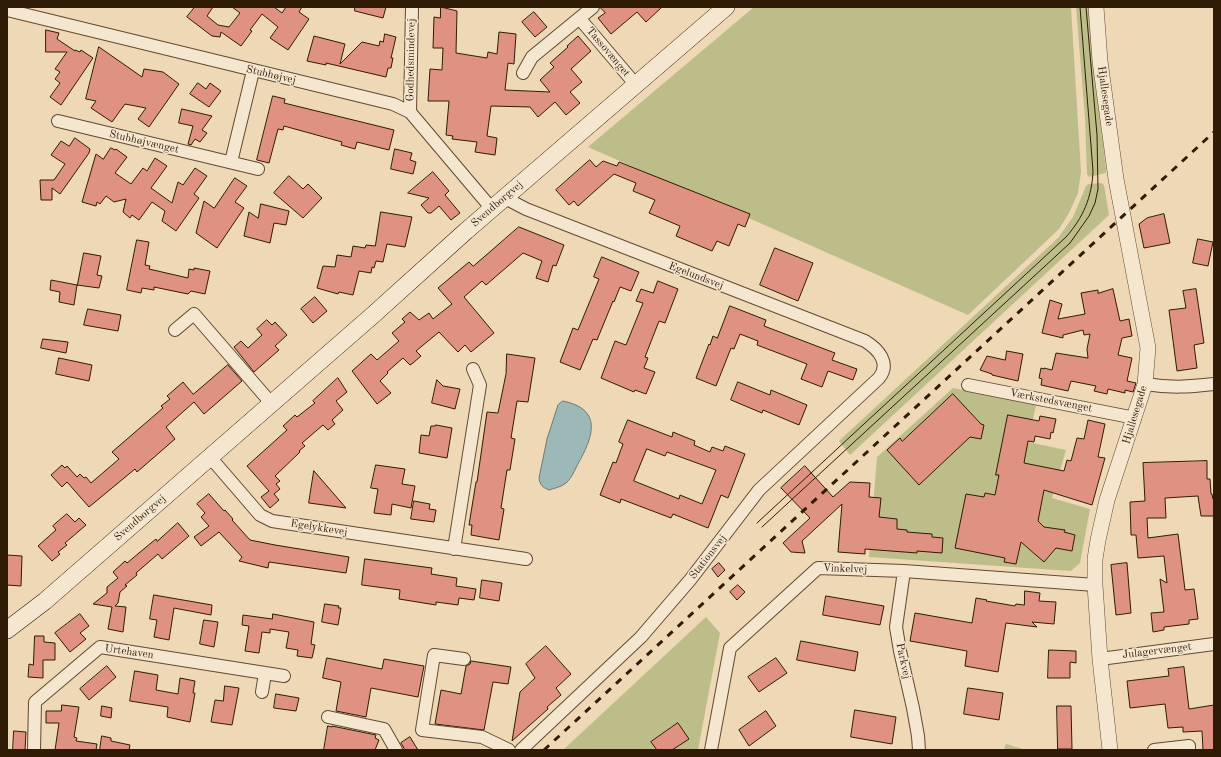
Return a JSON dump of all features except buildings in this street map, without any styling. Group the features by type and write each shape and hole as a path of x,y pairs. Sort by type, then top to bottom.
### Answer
{"main road":[{"name":"Svendborgvej","path":"7,630 45,601 492,209 726,7"}],"street":[{"name":"Godhedsmindevej","path":"410,112 412,7"},
{"name":"Tassovænget","path":"523,73 532,57 593,7"},
{"name":"Hjallesegade","path":"1096,7 1100,62 1116,178 1148,348 1145,384 1107,500 1095,559 1095,585 1100,659 1110,750"},
{"name":"Stubhøjvej","path":"7,10 393,104 410,112 492,209"},
{"name":"Tassovænget","path":"580,18 636,85"},
{"path":"231,162 253,71"},
{"name":"Stubhøjvænget","path":"58,121 258,168"},
{"name":"Egelundsvej","path":"505,198 526,209 865,341 875,348 883,359"},
{"path":"175,330 194,314 271,403"},
{"name":"Stationsvej","path":"522,750 641,637 690,580 759,490 879,378 884,370 883,359"},
{"path":"454,549 480,385 473,370"},
{"path":"1145,384 1170,387 1188,387 1214,384"},
{"name":"Værkstedsvænget","path":"968,385 1135,418"},
{"name":"Egelykkevej","path":"210,457 260,514 272,521 526,559"},
{"name":"Vinkelvej","path":"711,750 730,648 818,568 904,571 1095,585"},
{"name":"Parkvej","path":"904,571 896,627 918,736 919,750"},
{"name":"Julagervænget","path":"1100,659 1214,644"},
{"name":"Urtehaven","path":"34,750 35,702 100,647 284,676"},
{"path":"464,659 434,655 422,730 482,737 509,750"},
{"path":"262,692 265,673"},
{"path":"328,717 384,729 396,750"},
{"path":"1154,750 1189,746 1189,750"}],"green space":[{"path":"754,7 1071,7 1081,172 1078,193 1069,213 1059,229 968,315 588,147"},
{"path":"1076,7 1090,7 1106,169 1106,173 1089,177 1087,174 1085,118"},
{"path":"1101,183 1104,185 1109,215 850,455 839,441 1058,238 1073,217 1086,186 1089,184"},
{"path":"953,388 1036,405 1028,442 1066,450 1052,498 1090,509 1080,563 1071,571 869,557 877,457"},
{"path":"706,617 720,633 698,750 563,750"},
{"path":"1006,744 1026,750 1004,750"}],"water":[{"path":"563,401 576,405 584,410 589,417 591,433 584,452 570,479 562,486 549,490 542,486 539,478 547,439 558,405"}],"tram line":[{"path":"757,523 1066,237 1082,215 1091,190 1093,171 1080,7"},
{"path":"762,527 1070,243 1089,216 1095,203 1098,189 1097,135 1086,7"}],"railway":[{"path":"544,750 1214,132"}]}
